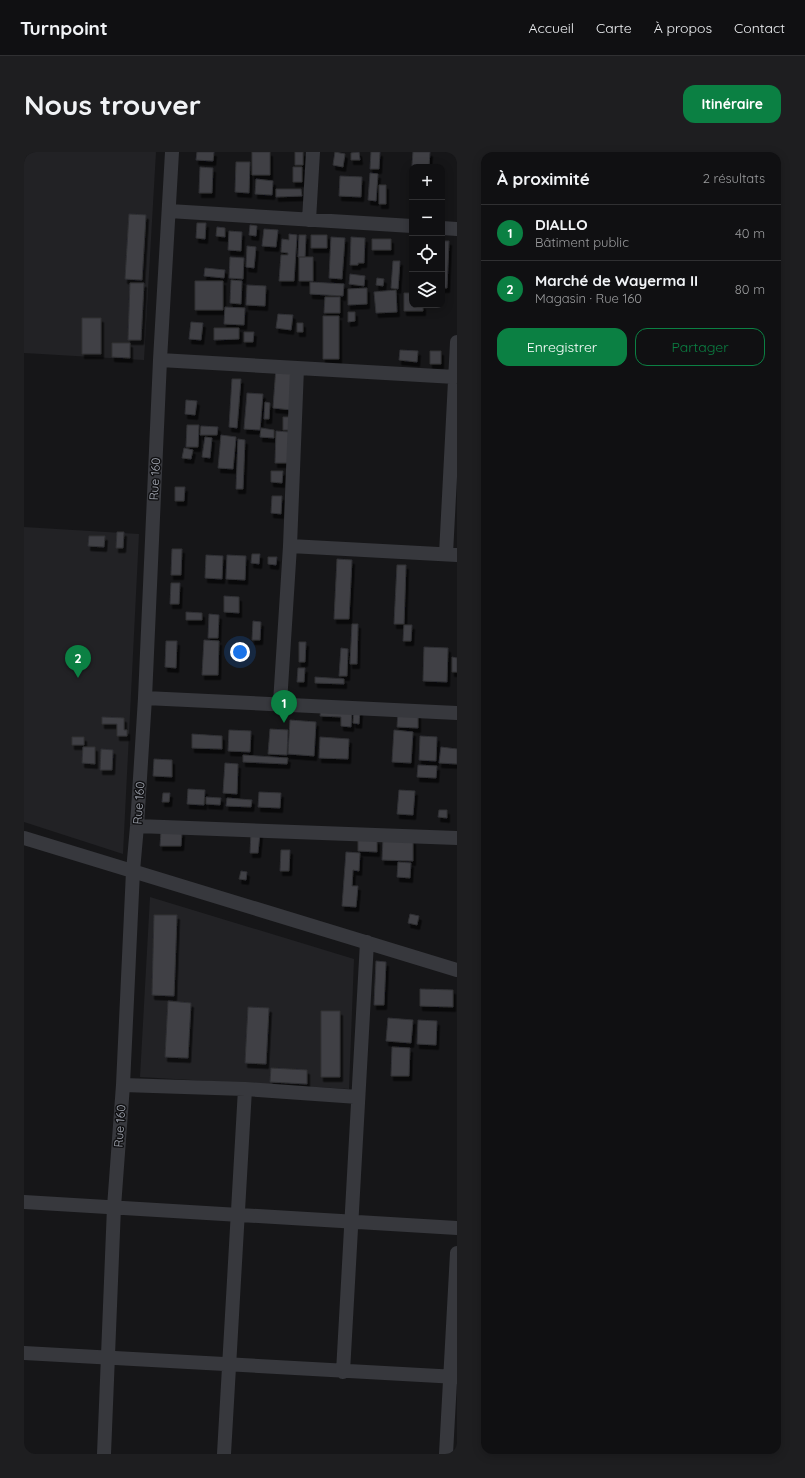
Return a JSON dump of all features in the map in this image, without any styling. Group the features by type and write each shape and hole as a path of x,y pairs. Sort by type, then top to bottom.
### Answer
{"street":[{"name":"Rue 160","path":"104,1454 114,1207 123,1085 133,871 145,698 160,360 172,152"},
{"path":"309,220 313,152"},
{"path":"169,211 409,226"},
{"path":"445,228 457,229"},
{"path":"290,546 452,555 457,342"},
{"path":"160,360 455,377"},
{"path":"280,703 290,546 297,368"},
{"path":"145,698 280,703 457,713"},
{"path":"137,826 457,838"},
{"path":"24,838 457,970"},
{"path":"343,1372 367,942"},
{"path":"123,1085 245,1089 358,1097"},
{"path":"224,1454 245,1089"},
{"path":"24,1202 457,1228"},
{"path":"446,1454 454,1377 457,1252"},
{"path":"24,1353 454,1377"}],"shaded area":[{"path":"24,152 156,152 144,360 24,353"},
{"path":"24,527 139,534 123,854 24,822"},
{"path":"150,897 354,959 349,1089 140,1077"}],"building":[{"path":"197,152 214,152 213,161 196,160"},
{"path":"252,152 270,152 270,175 252,175"},
{"path":"295,152 303,152 303,165 295,165"},
{"path":"335,152 345,154 343,167 333,165"},
{"path":"359,152 360,160 351,160 351,153"},
{"path":"371,152 380,152 379,169 370,169"},
{"path":"413,152 430,152 429,164 412,164"},
{"path":"236,162 250,162 249,193 235,192"},
{"path":"200,167 213,168 212,193 199,193"},
{"path":"293,167 302,167 302,182 293,182"},
{"path":"370,173 378,174 376,201 368,200"},
{"path":"340,176 362,177 361,197 339,196"},
{"path":"256,179 273,181 272,195 255,194"},
{"path":"379,185 386,185 386,204 379,204"},
{"path":"276,189 301,189 302,196 276,197"},
{"path":"129,214 146,215 142,280 125,279"},
{"path":"197,223 206,223 205,239 196,238"},
{"path":"250,225 257,226 256,236 249,235"},
{"path":"217,227 225,228 225,237 216,236"},
{"path":"264,229 278,230 276,247 262,246"},
{"path":"229,231 242,232 241,251 228,250"},
{"path":"289,234 297,235 294,281 279,281 281,255 288,255 288,253 281,252 282,239 289,240"},
{"path":"299,235 306,235 305,257 298,257"},
{"path":"311,235 327,235 327,248 311,248"},
{"path":"331,237 345,238 342,279 329,278"},
{"path":"351,237 365,238 364,263 350,265"},
{"path":"372,239 391,239 391,250 372,250"},
{"path":"445,241 449,241 447,288 445,288"},
{"path":"247,246 256,247 254,268 246,267"},
{"path":"230,257 244,258 243,279 229,278"},
{"path":"299,257 313,257 313,281 299,281"},
{"path":"393,261 400,261 398,289 391,288"},
{"path":"205,268 225,270 224,278 204,276"},
{"path":"350,274 365,276 364,286 349,284"},
{"path":"377,278 384,279 383,286 376,285"},
{"path":"231,280 242,281 241,304 230,303"},
{"path":"195,281 223,281 223,310 195,310"},
{"path":"310,282 344,284 343,296 310,294"},
{"path":"130,283 144,283 141,340 128,340"},
{"path":"247,285 266,286 265,306 246,305"},
{"path":"367,288 367,304 348,305 348,289"},
{"path":"396,290 397,312 376,313 374,292"},
{"path":"404,293 409,293 409,308 423,308 423,311 404,311"},
{"path":"325,297 340,297 340,313 324,313"},
{"path":"225,307 245,308 244,325 224,324"},
{"path":"348,312 355,312 355,321 348,322"},
{"path":"278,314 293,315 291,330 276,328"},
{"path":"323,316 339,316 339,359 323,359"},
{"path":"82,318 101,318 101,354 82,354"},
{"path":"191,322 203,323 201,340 189,339"},
{"path":"297,323 303,323 303,332 297,332"},
{"path":"214,328 239,328 239,339 214,340"},
{"path":"244,332 254,332 253,342 244,342"},
{"path":"112,343 130,343 130,358 112,357"},
{"path":"400,350 418,351 417,362 399,360"},
{"path":"430,351 441,351 441,364 430,364"},
{"path":"276,367 295,368 292,410 273,408"},
{"path":"232,379 241,379 237,428 229,427"},
{"path":"247,393 263,394 260,430 244,429"},
{"path":"186,400 197,401 195,415 185,414"},
{"path":"265,402 270,403 269,419 264,419"},
{"path":"283,417 292,417 291,430 283,430"},
{"path":"187,425 199,425 198,447 186,447"},
{"path":"201,426 218,427 217,435 200,435"},
{"path":"261,428 274,430 274,438 260,437"},
{"path":"276,431 289,432 288,463 275,463"},
{"path":"221,435 236,437 233,469 218,468"},
{"path":"205,437 212,438 210,458 202,457"},
{"path":"238,439 245,440 243,489 236,489"},
{"path":"184,448 193,450 191,459 182,458"},
{"path":"271,471 283,471 282,483 271,482"},
{"path":"175,487 185,487 184,501 175,501"},
{"path":"272,496 282,496 281,514 271,513"},
{"path":"117,532 124,532 123,548 116,548"},
{"path":"89,536 105,536 104,547 88,546"},
{"path":"172,549 182,549 181,575 171,575"},
{"path":"252,554 260,554 259,564 251,563"},
{"path":"206,555 223,556 222,579 205,578"},
{"path":"227,555 246,556 245,580 226,579"},
{"path":"268,557 277,557 276,565 268,564"},
{"path":"337,559 352,560 349,619 334,619"},
{"path":"397,565 406,565 404,624 394,624"},
{"path":"171,583 180,583 179,604 170,604"},
{"path":"224,596 239,597 239,613 224,612"},
{"path":"186,612 202,613 202,620 186,620"},
{"path":"209,614 219,615 218,638 208,638"},
{"path":"253,621 261,622 260,640 252,640"},
{"path":"352,624 358,624 357,664 350,664"},
{"path":"404,625 412,625 411,641 403,641"},
{"path":"204,640 219,641 218,675 202,675"},
{"path":"166,641 177,641 176,668 165,667"},
{"path":"299,642 306,642 305,662 299,662"},
{"path":"424,647 448,648 447,682 423,681"},
{"path":"341,648 348,649 347,676 339,676"},
{"path":"452,657 457,658 457,672 452,672"},
{"path":"298,668 305,668 304,682 297,682"},
{"path":"315,677 344,679 344,684 315,683"},
{"path":"321,709 352,710 351,727 341,726 341,717 320,716"},
{"path":"354,710 360,711 359,724 353,723"},
{"path":"398,711 418,713 418,728 397,727"},
{"path":"102,717 124,718 124,730 127,730 127,736 117,736 117,724 102,724"},
{"path":"290,720 316,722 314,756 288,754"},
{"path":"270,729 288,730 287,755 268,754"},
{"path":"229,730 251,731 250,752 228,751"},
{"path":"394,730 413,732 411,763 392,762"},
{"path":"192,734 222,736 222,749 192,748"},
{"path":"420,736 437,737 436,761 419,760"},
{"path":"72,737 84,737 84,745 72,745"},
{"path":"320,737 349,739 348,759 319,758"},
{"path":"83,747 95,747 95,764 82,763"},
{"path":"441,747 457,749 457,764 439,763"},
{"path":"101,749 113,750 112,770 100,770"},
{"path":"243,755 288,758 287,764 243,762"},
{"path":"154,759 172,760 172,777 153,776"},
{"path":"225,763 238,764 237,794 223,793"},
{"path":"418,765 437,766 436,778 417,777"},
{"path":"188,789 205,790 204,805 187,804"},
{"path":"399,790 415,791 413,815 397,814"},
{"path":"259,792 281,793 280,808 258,807"},
{"path":"163,793 170,793 169,802 162,802"},
{"path":"206,797 221,798 220,805 206,804"},
{"path":"227,798 252,800 251,807 226,806"},
{"path":"439,810 447,810 447,818 438,817"},
{"path":"161,831 182,832 181,846 160,846"},
{"path":"251,832 260,833 258,853 250,853"},
{"path":"358,839 377,840 377,852 358,851"},
{"path":"383,839 413,840 413,861 382,860"},
{"path":"281,850 290,850 289,871 280,871"},
{"path":"346,852 360,853 359,871 353,870 352,886 358,886 356,907 342,906"},
{"path":"398,862 411,863 410,878 397,877"},
{"path":"241,871 247,872 246,880 239,879"},
{"path":"410,914 419,916 417,925 408,923"},
{"path":"154,915 177,915 174,996 152,995"},
{"path":"376,961 386,962 384,1005 374,1005"},
{"path":"420,989 453,990 453,1007 420,1006"},
{"path":"168,1001 191,1003 188,1058 165,1057"},
{"path":"248,1007 269,1008 266,1064 245,1063"},
{"path":"321,1011 340,1011 340,1077 321,1077"},
{"path":"388,1018 413,1020 411,1043 386,1041"},
{"path":"418,1020 437,1021 436,1045 417,1044"},
{"path":"392,1047 410,1048 409,1076 391,1076"},
{"path":"271,1068 307,1070 307,1084 270,1082"}],"place":[{"name":"Marché de Wayerma II","path":"78,678"},
{"name":"DIALLO","path":"284,723"}]}
